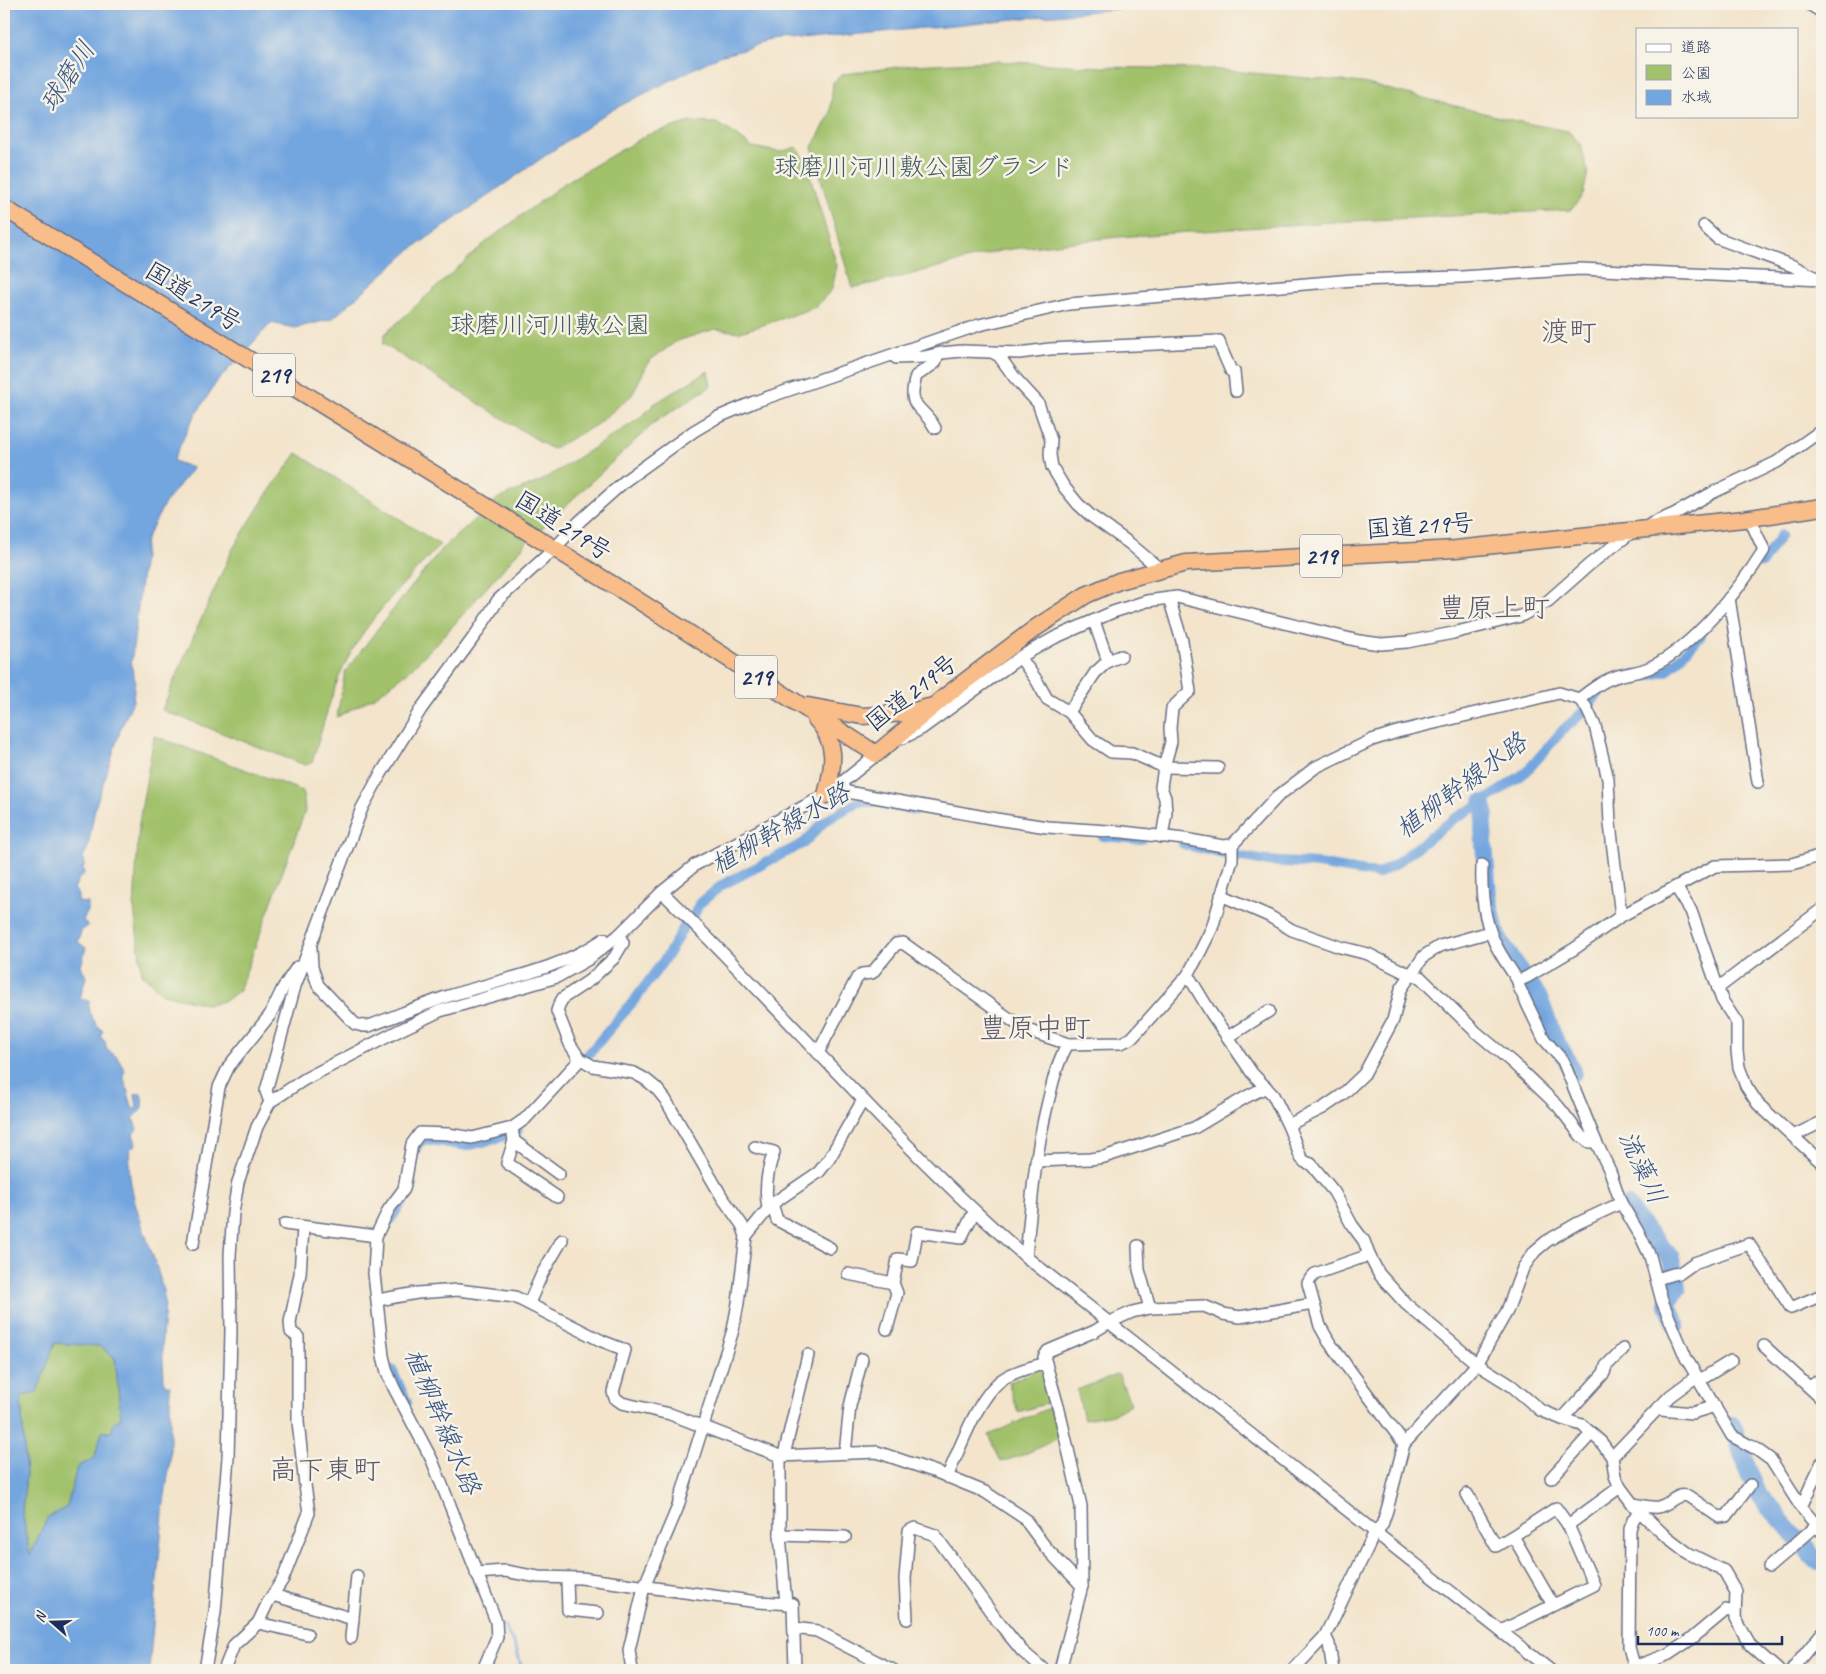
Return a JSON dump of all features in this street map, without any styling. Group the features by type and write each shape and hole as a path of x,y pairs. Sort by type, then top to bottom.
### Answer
{"highway":[{"name":"国道219号","path":"4,208 636,599 876,754 936,704 1037,626 1086,595 1119,581 1186,563 1456,549 1752,518 1822,507"},
{"path":"803,706 862,716 906,714 936,704"},
{"path":"803,706 827,733 832,752 832,771 826,794"}],"street":[{"path":"1808,4 1822,12"},
{"path":"1704,226 1718,238 1793,266 1821,280"},
{"path":"270,1102 266,1091 270,1071 295,986 362,808 420,708 476,634 498,600 550,546 626,480 709,422 754,402 979,325 1069,304 1353,280 1462,277 1580,269 1821,280"},
{"path":"884,358 924,357 938,354 981,351 1019,353 1219,340 1224,357 1231,371 1234,372 1236,391"},
{"path":"992,352 999,356 1015,378 1038,403 1051,440 1050,455 1052,467 1064,487 1091,516 1129,543 1161,570"},
{"path":"934,428 929,417 920,411 913,400 912,388 916,376 935,363 938,354"},
{"path":"205,1670 216,1603 228,1458 231,1330 230,1255 233,1213 238,1182 258,1127 270,1102 305,1079 440,1011 557,977 588,960 619,935 662,892 695,865 826,794 876,754 921,728 1020,657 1054,638 1146,601 1177,597 1359,641 1381,644 1407,642 1453,633 1521,616 1548,601 1590,564 1623,541 1635,530 1661,521 1714,492 1777,462 1822,430"},
{"path":"1579,699 1598,685 1617,676 1652,666 1683,646 1707,624 1746,579 1764,550 1753,526 1752,518"},
{"path":"1162,837 1166,813 1166,798 1161,787 1171,742 1172,708 1190,691 1182,641 1169,598"},
{"path":"1728,598 1758,782"},
{"path":"1094,621 1108,662"},
{"path":"1069,712 1094,672 1121,656"},
{"path":"1020,657 1047,699 1069,712 1093,740 1111,752 1132,753 1164,767 1218,768"},
{"path":"840,784 846,792 1047,827 1122,832 1223,846 1232,845 1278,796 1316,767 1372,740 1397,732 1559,693 1579,699 1595,726 1608,779 1610,824 1621,916"},
{"path":"818,1052 857,978 862,974 872,973 896,944 903,944 995,1007 1019,1026 1068,1044 1121,1043 1132,1038 1188,975 1212,928 1232,860 1232,845"},
{"path":"1518,981 1574,949 1621,916 1715,866 1792,864 1822,855"},
{"path":"1482,865 1482,887 1490,932 1518,981 1519,987 1544,1039 1563,1061 1610,1171 1621,1203 1650,1256 1662,1301 1678,1340 1732,1436 1756,1449 1771,1460 1801,1507 1820,1529 1799,1541 1770,1567"},
{"path":"1676,887 1691,911 1722,1000 1737,1023 1736,1051 1739,1067 1746,1086 1758,1104 1822,1163"},
{"path":"662,892 755,985 862,1100 974,1212 1108,1323 1550,1670"},
{"path":"1221,895 1268,916 1292,930 1340,947 1368,954 1402,972 1420,976 1476,1032 1513,1063 1558,1106 1581,1136 1589,1142 1596,1142"},
{"path":"1718,988 1822,909"},
{"path":"311,944 312,967 318,985 356,1024 369,1026 449,996 538,971 576,956 637,916"},
{"path":"1288,1125 1323,1108 1342,1096 1364,1074 1392,1020 1401,989 1429,952 1440,946 1490,932"},
{"path":"619,935 623,943 614,958 590,980 563,998 559,1005 557,1011 570,1044 579,1058 593,1066 634,1073 646,1079 656,1088 670,1108 722,1197 742,1224 746,1236 733,1330 677,1509 644,1587 629,1650 632,1670"},
{"path":"193,1244 219,1087 228,1066 270,1014 311,944"},
{"path":"1188,975 1252,1073 1273,1095 1288,1125 1301,1158 1304,1162 1311,1164 1334,1192 1352,1225 1364,1241 1379,1274 1406,1304 1477,1364 1512,1386 1540,1410 1582,1425 1592,1433 1612,1457 1615,1476 1620,1487 1636,1508 1662,1533 1688,1553 1724,1572 1736,1592 1734,1618 1752,1646 1778,1670"},
{"path":"1228,1037 1269,1011"},
{"path":"1026,1257 1032,1188 1042,1125 1056,1070 1068,1044"},
{"path":"557,1197 507,1163 513,1134 577,1063 579,1058"},
{"path":"1036,1161 1090,1160 1104,1157 1194,1128 1266,1087"},
{"path":"746,1236 770,1206 819,1172 829,1159 862,1100"},
{"path":"1793,1136 1822,1122"},
{"path":"483,1670 498,1637 498,1629 480,1573 432,1460 387,1372 383,1356 381,1299 374,1274 376,1236 389,1209 404,1189 412,1144 420,1133 448,1134 472,1138 513,1134 559,1174"},
{"path":"755,1147 774,1152 766,1184 770,1206 777,1220 830,1248"},
{"path":"1292,1670 1325,1636 1376,1532 1382,1525 1404,1444 1477,1364 1507,1311 1524,1268 1535,1251 1547,1241 1578,1223 1621,1203"},
{"path":"887,1329 898,1293 893,1283 898,1259 912,1262 917,1232 961,1238 974,1212"},
{"path":"285,1224 295,1224 303,1228 376,1236"},
{"path":"224,1670 234,1645 258,1623 283,1579 309,1513 304,1485 298,1422 298,1337 291,1332 290,1322 300,1274 303,1228"},
{"path":"529,1303 542,1274 562,1240"},
{"path":"1657,1279 1676,1273 1694,1263 1749,1244 1790,1308 1821,1297"},
{"path":"1138,1246 1140,1270 1150,1308"},
{"path":"1369,1255 1316,1274 1308,1283 1320,1326 1329,1342 1404,1444"},
{"path":"848,1274 893,1283"},
{"path":"381,1299 417,1292 458,1290 515,1296 602,1341 625,1350 613,1392 615,1398 622,1403 670,1414 782,1455 877,1452 947,1476 985,1492 1024,1518 1046,1548 1082,1586"},
{"path":"1060,1670 1082,1586 1080,1506 1059,1410 1044,1357 1048,1351 1095,1331 1132,1312 1150,1308 1204,1306 1223,1314 1240,1317 1314,1304"},
{"path":"1764,1346 1822,1399"},
{"path":"1562,1419 1604,1373 1606,1366 1623,1350"},
{"path":"786,1604 780,1535 782,1455 808,1354"},
{"path":"845,1453 850,1406 862,1359"},
{"path":"1612,1457 1670,1396 1731,1361"},
{"path":"947,1476 974,1416 989,1392 1004,1378 1046,1363"},
{"path":"1810,1387 1822,1378"},
{"path":"1658,1408 1661,1410 1692,1413 1715,1406"},
{"path":"1552,1478 1592,1433"},
{"path":"1801,1507 1822,1462"},
{"path":"1636,1508 1656,1508 1679,1495 1683,1495 1688,1496 1723,1518 1727,1516 1750,1485"},
{"path":"1568,1525 1620,1487"},
{"path":"1467,1494 1496,1546 1556,1508 1568,1525 1594,1585 1501,1631"},
{"path":"1636,1508 1630,1529 1629,1647 1634,1669 1668,1654 1690,1640 1726,1610 1734,1612"},
{"path":"907,1619 905,1579 909,1531 915,1528 935,1535 996,1620 1022,1651 1044,1670"},
{"path":"780,1535 845,1537"},
{"path":"1513,1536 1553,1605"},
{"path":"480,1573 505,1571 538,1577 581,1578 758,1602 793,1604 795,1670"},
{"path":"351,1638 358,1576"},
{"path":"567,1578 568,1610 598,1613"},
{"path":"274,1595 353,1619"},
{"path":"258,1623 307,1634"},
{"path":"794,1628 817,1631 893,1670"},
{"path":"1797,1669 1822,1634"},
{"path":"1325,1636 1329,1644 1333,1670"}],"green space":[{"name":"球磨川河川敷公園グランド","path":"994,61 1103,67 1209,69 1363,83 1516,121 1568,131 1581,145 1588,172 1583,195 1571,210 1332,222 1118,237 1003,250 852,288 812,147 830,115 833,82 844,74 913,65"},
{"name":"球磨川河川敷公園","path":"690,122 717,123 752,147 779,152 797,147 805,159 837,266 832,289 816,307 740,332 715,329 677,341 649,361 632,395 596,425 552,449 383,344 385,334 486,242 566,182 647,135"},
{"path":"708,371 711,386 655,422 527,542 442,638 408,672 376,696 337,717 345,672 443,548 497,499 543,480 639,419 654,404"},
{"path":"297,453 440,545 381,609 356,644 337,682 312,763 305,765 162,710 232,550 265,497"},
{"path":"154,736 303,791 305,811 239,991 226,1000 210,1005 163,994 142,974 134,908 139,823"},
{"path":"55,1343 99,1346 115,1358 121,1418 112,1432 102,1432 94,1459 77,1467 67,1507 48,1517 30,1555 22,1511 26,1475 21,1397 37,1392"},
{"path":"1045,1366 1055,1401 1018,1412 1008,1383"},
{"path":"1118,1374 1131,1404 1114,1414 1084,1419 1077,1390"},
{"path":"1055,1405 1063,1436 1023,1455 1001,1462 989,1435"}],"water":[{"name":"球磨川","path":"4,4 1167,4 770,43 719,56 608,112 410,250 332,319 295,328 271,323 216,383 191,422 173,461 193,468 165,503 146,539 131,665 135,680 133,701 121,728 95,808 88,847 83,857 85,863 83,868 84,874 79,878 74,889 78,893 78,902 88,903 88,911 83,920 88,926 81,931 78,942 86,948 81,966 86,977 80,999 89,1001 90,1013 103,1031 100,1036 105,1042 107,1050 117,1057 125,1071 123,1075 133,1110 137,1107 135,1094 141,1093 142,1097 141,1110 133,1118 137,1129 133,1134 136,1144 130,1149 131,1185 160,1278 165,1301 162,1344 164,1384 170,1386 170,1461 164,1503 149,1670 4,1670","holes":["55,1343 99,1346 115,1358 121,1418 113,1423 112,1432 102,1432 94,1459 77,1467 67,1507 48,1517 30,1555 22,1511 26,1475 21,1397 37,1392"]}],"waterway":[{"name":"植柳幹線水路","path":"1762,563 1781,535"},
{"name":"植柳幹線水路","path":"1631,676 1648,676 1667,671 1701,636"},
{"name":"植柳幹線水路","path":"1237,856 1266,861 1317,864 1378,874 1394,865 1454,819 1482,803 1526,772 1563,730 1583,712 1602,689 1613,682"},
{"name":"植柳幹線水路","path":"586,1057 637,997 667,956 685,925 694,915 699,904 722,885 804,843 824,822 854,804 860,802 879,802 916,810"},
{"name":"流藻川","path":"1482,803 1485,812 1483,829 1488,897 1497,937 1521,972"},
{"name":"植柳幹線水路","path":"1103,836 1141,839"},
{"name":"植柳幹線水路","path":"1183,844 1223,854"},
{"name":"流藻川","path":"1529,982 1540,1000 1554,1038 1573,1073"},
{"name":"植柳幹線水路","path":"416,1150 418,1144 425,1139 467,1146 506,1136 518,1130"},
{"name":"植柳幹線水路","path":"384,1230 408,1192 410,1184"},
{"name":"流藻川","path":"1628,1206 1637,1221 1670,1256 1678,1288 1668,1305 1676,1324"},
{"name":"植柳幹線水路","path":"392,1370 407,1402"},
{"name":"流藻川","path":"1732,1425 1759,1495 1814,1558 1822,1563"},
{"path":"501,1625 505,1627 517,1651 522,1670"}],"district":[{"name":"渡町","path":"1569,331"},
{"name":"豊原上町","path":"1494,607"},
{"name":"豊原中町","path":"1035,1027"},
{"name":"高下東町","path":"325,1469"}]}
